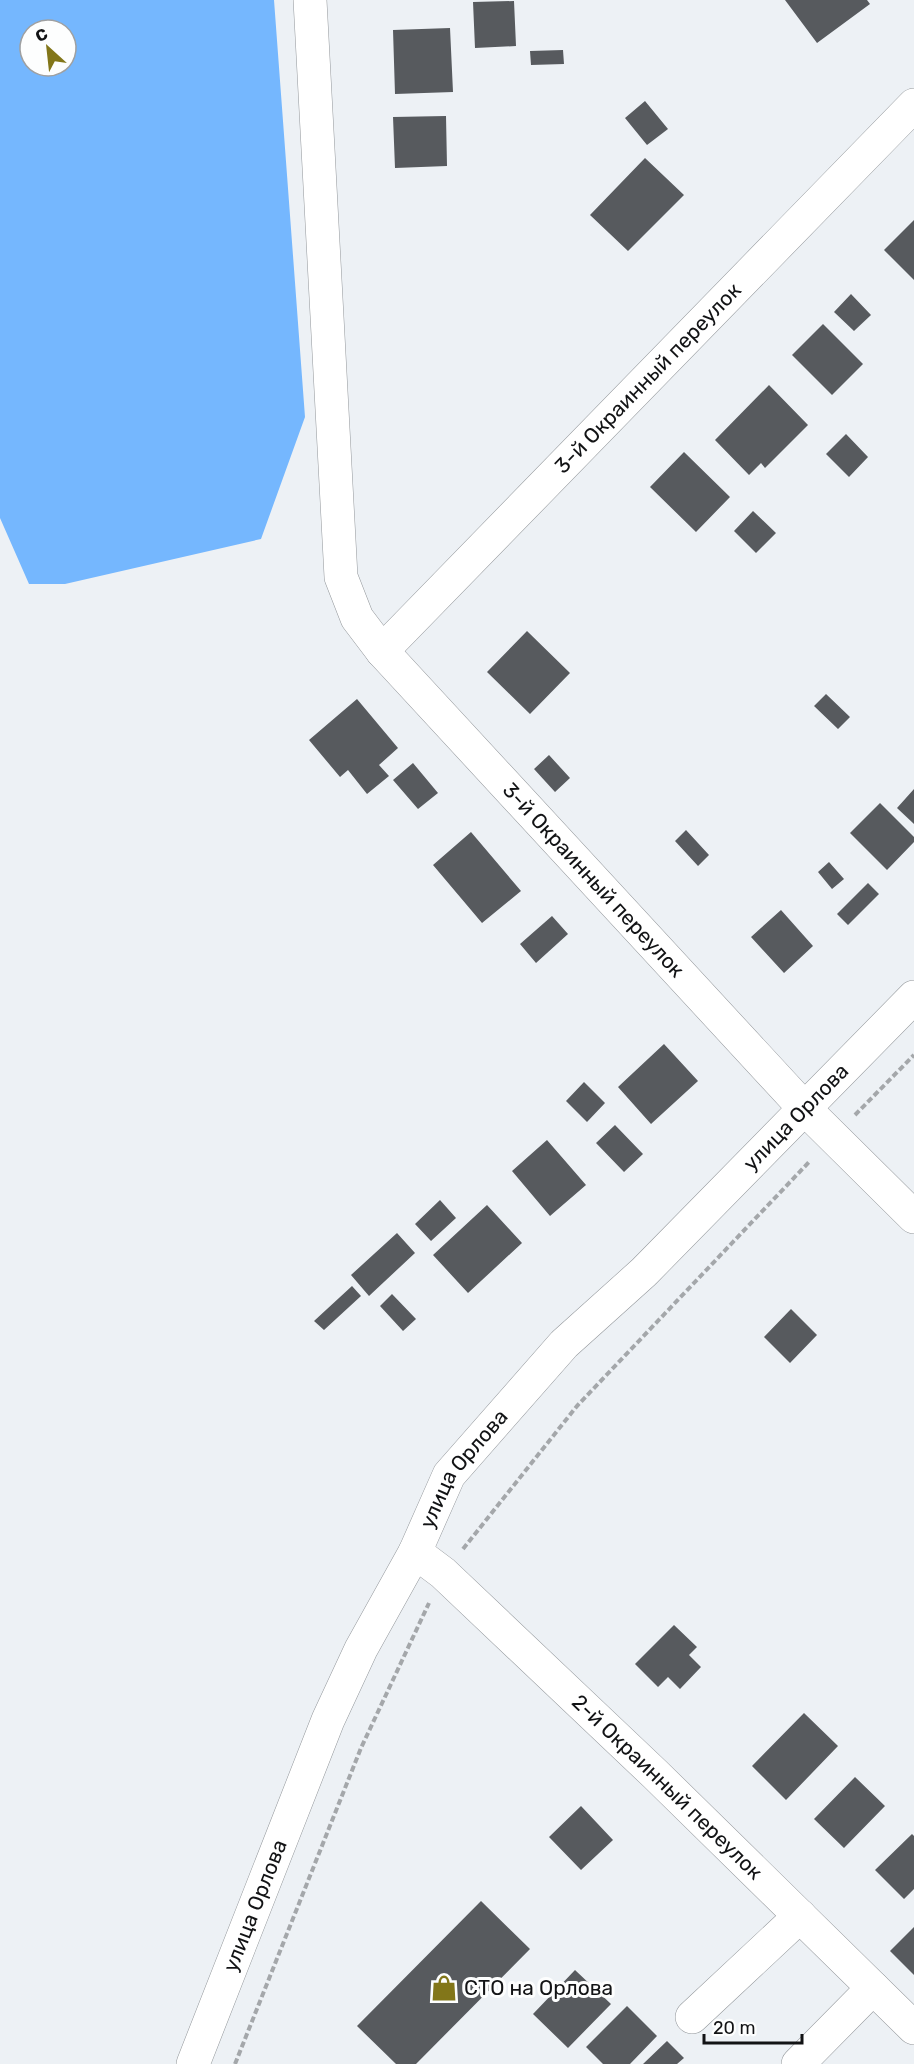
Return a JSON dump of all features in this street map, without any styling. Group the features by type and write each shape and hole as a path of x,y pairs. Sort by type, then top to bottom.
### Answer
{"street":[{"name":"3-й Окраинный переулок","path":"310,0 341,577 357,618 382,651 805,1109 914,1217"},
{"name":"3-й Окраинный переулок","path":"382,651 914,105"},
{"name":"улица Орлова","path":"193,2064 328,1720 361,1649 415,1552 449,1475 564,1344 644,1272 914,997"},
{"name":"2-й Окраинный переулок","path":"415,1552 443,1573 655,1774 914,2028"},
{"path":"692,2017 800,1916"},
{"path":"798,2064 873,1988"}],"path":[{"path":"236,2064 361,1748 443,1573 577,1406 914,1055"}],"shaded area":[{"path":"0,0 274,0 305,417 261,539 65,584 29,584 0,518"}],"building":[{"path":"785,0 867,0 870,4 817,43"},
{"path":"514,1 516,46 475,48 473,2"},
{"path":"450,28 453,92 395,94 393,30"},
{"path":"563,50 564,64 531,65 530,51"},
{"path":"645,101 668,129 647,145 625,118"},
{"path":"446,116 447,166 395,168 393,117"},
{"path":"645,158 684,195 628,251 590,215"},
{"path":"914,220 914,280 884,250"},
{"path":"851,294 871,315 854,331 834,312"},
{"path":"823,324 863,364 832,395 792,355"},
{"path":"769,385 808,425 765,468 761,463 749,475 715,440"},
{"path":"846,434 868,457 849,477 826,454"},
{"path":"684,452 730,497 696,532 650,487"},
{"path":"753,511 776,533 756,553 734,531"},
{"path":"527,631 570,673 530,714 487,672"},
{"path":"826,694 850,717 838,729 814,706"},
{"path":"357,699 398,748 379,765 389,776 367,794 348,770 340,777 309,740"},
{"path":"549,755 570,778 555,792 534,769"},
{"path":"413,763 438,793 418,809 393,780"},
{"path":"914,789 914,824 897,808"},
{"path":"880,803 914,837 914,842 887,870 850,833"},
{"path":"686,830 709,855 698,866 675,841"},
{"path":"471,832 521,891 482,923 433,865"},
{"path":"829,862 844,879 832,889 818,872"},
{"path":"868,883 879,894 848,925 837,914"},
{"path":"781,910 813,946 784,973 751,937"},
{"path":"552,916 568,934 536,963 520,944"},
{"path":"664,1044 698,1081 651,1124 618,1087"},
{"path":"584,1082 605,1103 587,1122 566,1101"},
{"path":"615,1125 643,1154 624,1172 596,1143"},
{"path":"547,1140 586,1185 550,1216 512,1171"},
{"path":"440,1200 456,1218 431,1241 415,1224"},
{"path":"487,1205 522,1243 468,1293 433,1255"},
{"path":"397,1233 415,1253 369,1296 351,1275"},
{"path":"352,1286 361,1296 324,1330 314,1321"},
{"path":"392,1294 416,1319 403,1331 380,1306"},
{"path":"791,1309 817,1335 790,1363 764,1337"},
{"path":"674,1625 697,1647 689,1655 701,1667 680,1689 668,1677 658,1687 635,1664"},
{"path":"804,1713 838,1746 786,1800 752,1766"},
{"path":"855,1777 885,1806 844,1848 814,1819"},
{"path":"581,1806 613,1840 581,1870 549,1837"},
{"path":"912,1834 914,1836 914,1889 904,1899 875,1870"},
{"name":"СТО на Орлова","path":"481,1901 530,1949 416,2064 396,2064 357,2026"},
{"path":"914,1927 914,1975 890,1951"},
{"path":"575,1970 611,2004 568,2048 533,2014"},
{"path":"627,2006 657,2036 630,2064 603,2064 586,2047"},
{"path":"667,2041 684,2058 677,2064 643,2064"}],"place":[{"name":"СТО на Орлова","path":"444,1988"}]}
